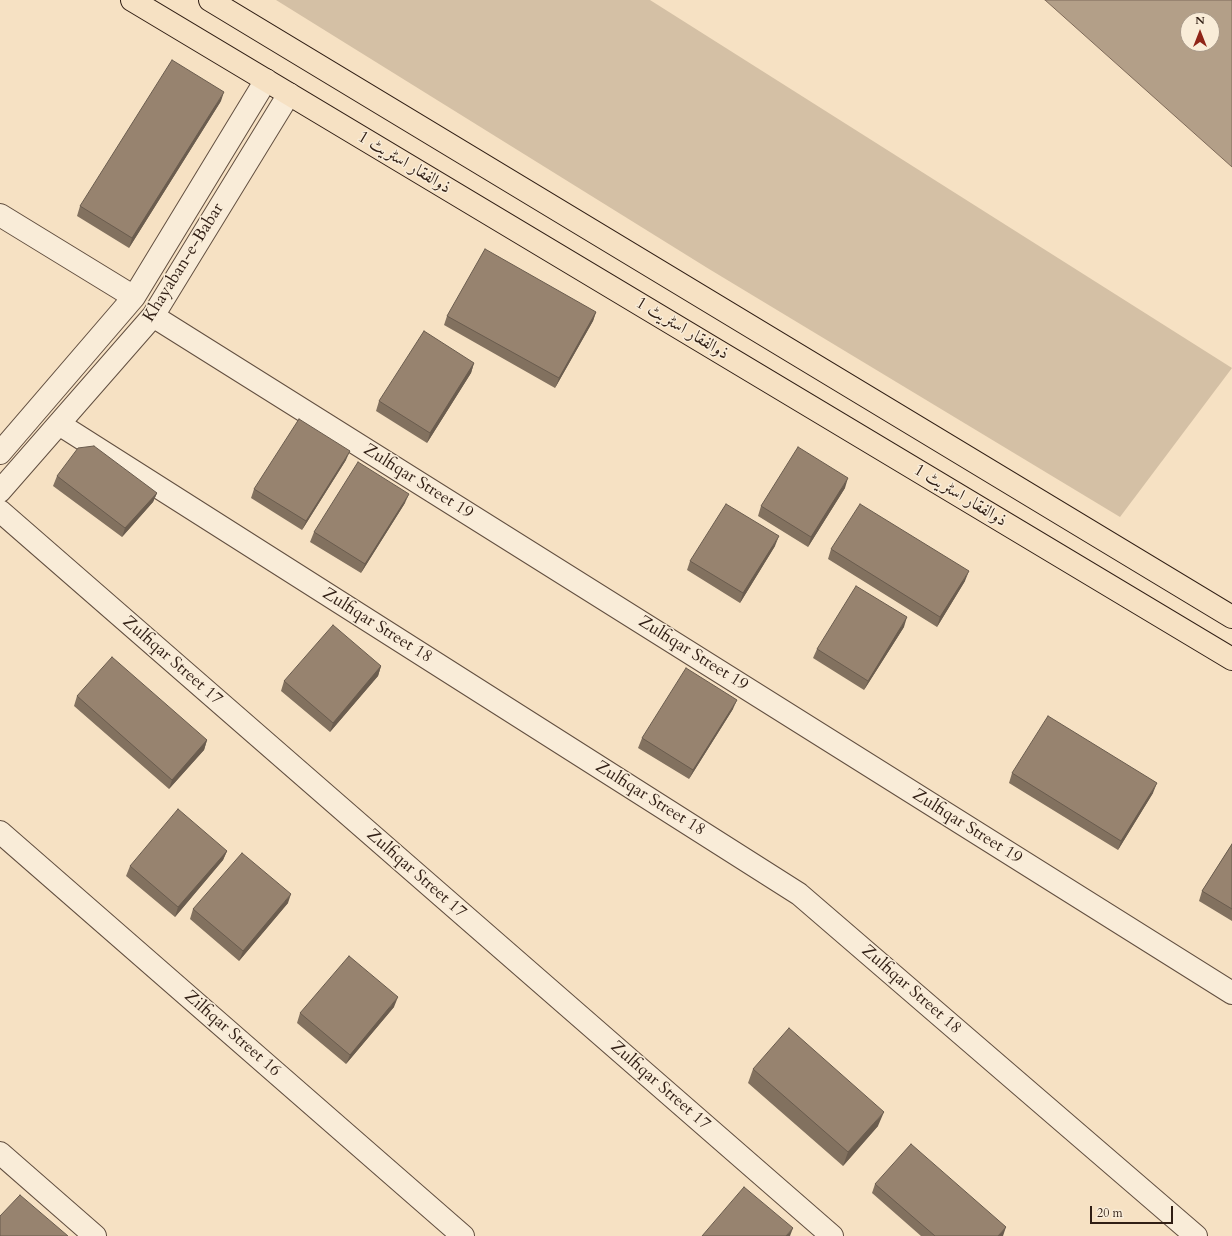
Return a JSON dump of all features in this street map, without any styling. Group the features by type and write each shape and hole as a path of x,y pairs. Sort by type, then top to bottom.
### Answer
{"main road":[{"name":"ذوالفقار اسٹریٹ 1","path":"132,0 1232,659"},
{"path":"210,0 1232,617"}],"street":[{"name":"Khayaban-e-Babar","path":"0,453 134,297 266,80"},
{"name":"Khayaban-e-Babar","path":"0,492 153,316 289,94"},
{"path":"0,215 134,297"},
{"name":"Zulfiqar Street 19","path":"153,316 1232,993"},
{"name":"Zulfiqar Street 18","path":"59,424 799,894 1196,1236"},
{"name":"Zulfiqar Street 17","path":"0,511 832,1236"},
{"name":"Zilfiqar Street 16","path":"0,832 463,1236"},
{"path":"0,1153 95,1236"}],"shaded area":[{"path":"276,0 650,0 1232,368 1120,517 709,269"},
{"path":"1045,0 1232,0 1232,167"}],"building":[{"path":"172,60 224,92 132,238 80,206"},
{"path":"485,249 596,312 559,378 447,316"},
{"path":"424,331 474,363 430,433 379,401"},
{"path":"299,419 350,451 306,521 254,489"},
{"path":"94,446 157,493 125,528 57,476 78,448"},
{"path":"798,447 848,478 811,537 761,506"},
{"path":"358,462 409,494 365,564 314,532"},
{"path":"726,504 779,536 743,593 690,561"},
{"path":"860,504 969,571 940,617 831,549"},
{"path":"856,586 907,617 868,681 817,649"},
{"path":"333,625 381,666 333,723 284,681"},
{"path":"112,657 207,740 172,780 77,696"},
{"path":"686,668 737,700 693,770 642,738"},
{"path":"1048,716 1157,783 1121,841 1012,773"},
{"path":"178,809 227,851 178,907 130,866"},
{"path":"1232,844 1232,909 1202,891"},
{"path":"242,853 291,894 243,951 193,909"},
{"path":"349,956 398,997 350,1055 300,1013"},
{"path":"789,1028 884,1112 848,1152 753,1069"},
{"path":"911,1144 1006,1227 998,1236 935,1236 875,1184"},
{"path":"744,1187 793,1228 786,1236 702,1236"},
{"path":"20,1195 68,1236 0,1236 0,1216"}]}
